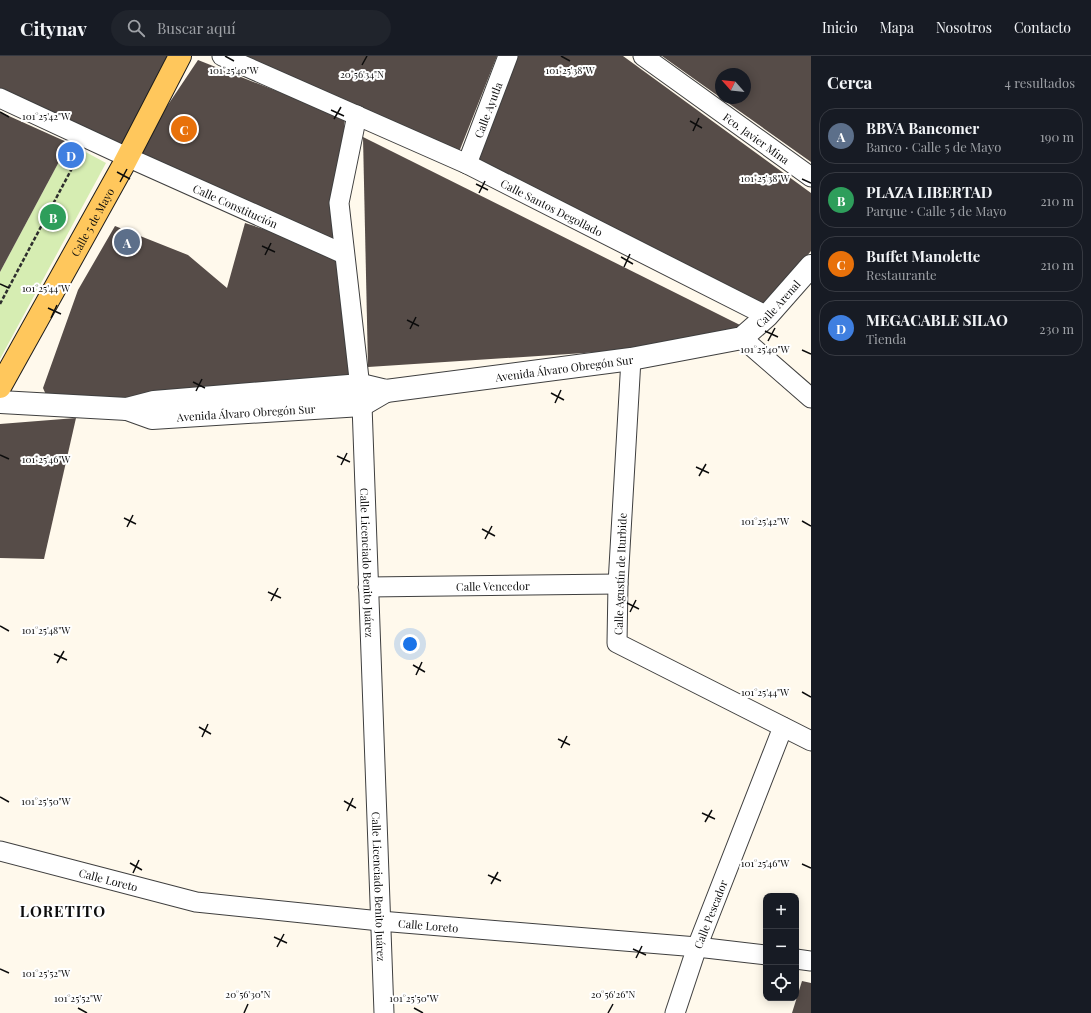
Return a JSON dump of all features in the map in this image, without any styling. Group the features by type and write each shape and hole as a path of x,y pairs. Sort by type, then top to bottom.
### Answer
{"main road":[{"name":"Calle 5 de Mayo","path":"0,387 127,157 180,56"}],"street":[{"name":"Calle Santos Degollado","path":"222,56 467,164 767,316"},
{"name":"Calle Ayutla","path":"467,164 508,56"},
{"name":"Fco. Javier Mina","path":"643,56 811,177"},
{"name":"Calle Constitución","path":"0,98 127,157 344,254"},
{"name":"Calle Licenciado Benito Juárez","path":"357,115 339,203 361,395 384,1013"},
{"name":"Calle Arenal","path":"742,338 767,316 811,266"},
{"name":"Avenida Álvaro Obregón Sur","path":"0,402 128,409 154,402 361,395 631,359 742,338"},
{"path":"742,338 811,398"},
{"name":"Calle Agustín de Iturbide","path":"631,359 618,584 617,643 811,741"},
{"name":"Calle Vencedor","path":"368,587 618,584"},
{"name":"Calle Pescador","path":"675,1013 697,946 783,727"},
{"name":"Calle Loreto","path":"0,851 196,902 380,921 697,946 763,955"},
{"path":"799,959 811,961"}],"path":[{"path":"0,304 82,150"}],"green space":[{"path":"69,143 106,163 0,359 0,272"}],"building":[{"path":"0,56 180,56 127,157 0,93"},
{"path":"241,56 497,56 459,152"},
{"path":"515,56 623,56 811,193 811,251 765,306 476,160"},
{"path":"662,56 811,56 811,162 729,104 751,104 751,68 715,68 715,94"},
{"path":"198,60 345,118 334,241 135,154"},
{"path":"0,112 69,143 0,272"},
{"path":"363,137 742,326 706,345 368,367"},
{"path":"245,223 353,258 351,381 139,400 47,397 43,388 78,290 115,226 188,255 227,288"},
{"path":"76,418 44,559 0,558 0,424"},
{"path":"802,981 811,983 811,1013 792,1013 796,1001 799,1001 799,991"}],"place":[{"name":"Buffet Manolette","path":"184,129"},
{"name":"MEGACABLE SILAO","path":"71,155"},
{"name":"PLAZA LIBERTAD","path":"53,217"},
{"name":"BBVA Bancomer","path":"127,242"}],"district":[{"name":"LORETITO","path":"63,911"}]}
